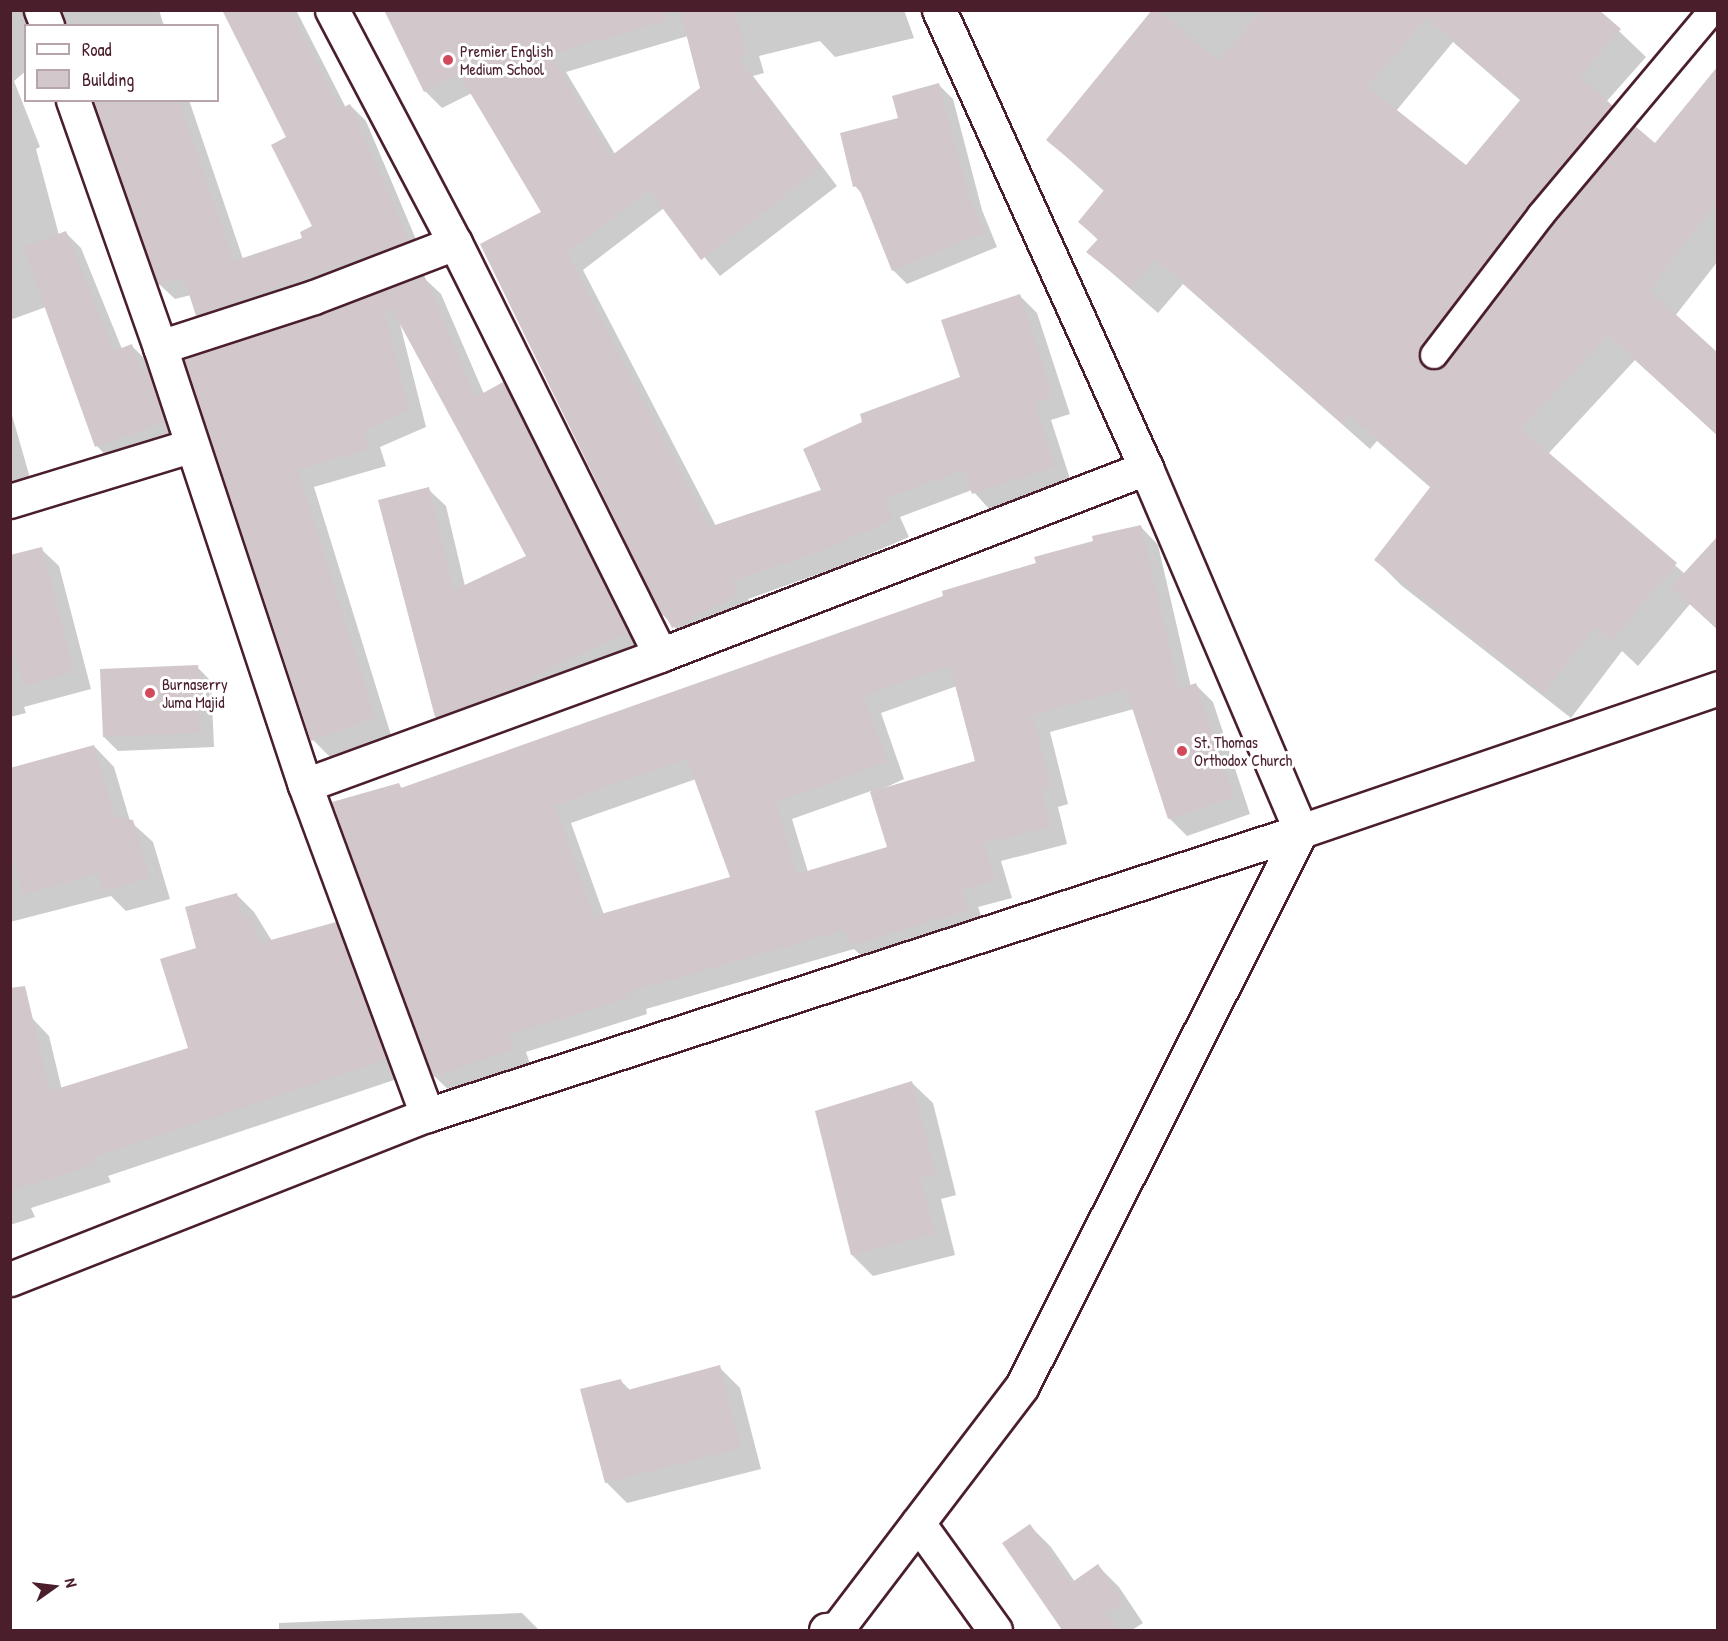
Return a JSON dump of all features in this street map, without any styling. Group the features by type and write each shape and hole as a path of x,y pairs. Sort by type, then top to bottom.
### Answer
{"street":[{"path":"332,10 455,243 660,656"},
{"path":"826,1630 837,1629 1022,1386 1301,831 1146,468 939,10"},
{"path":"74,102 160,347 190,446 305,785 427,1115"},
{"path":"160,347 314,297 455,243"},
{"path":"10,501 190,446"},
{"path":"305,785 660,656 1146,468"},
{"path":"10,1280 427,1115 1301,831 1718,688"},
{"path":"918,1523 994,1630"}],"lane":[{"path":"1434,355 1541,215 1713,10"}],"building":[{"path":"222,10 289,10 340,109 350,104 409,241 196,316 184,278 158,285 94,102 180,102 234,261 302,238 300,232 312,226 271,145 286,137"},
{"path":"384,10 666,10 667,21 550,54 611,156 700,88 680,10 735,10 747,56 738,58 821,168 701,260 649,190 567,253 709,527 821,490 803,449 862,422 860,414 960,377 941,320 1020,294 1053,397 1035,403 1055,467 972,494 964,470 884,499 893,519 824,550 732,581 739,595 672,628 665,614 662,616 480,244 541,212 459,74 424,92"},
{"path":"1152,10 1158,10 1219,61 1261,10 1599,10 1621,29 1580,77 1613,106 1529,206 1422,346 1420,361 1433,370 1446,364 1553,224 1635,126 1655,143 1718,66 1718,201 1649,290 1718,353 1718,436 1608,335 1521,429 1677,563 1612,641 1595,627 1544,693 1374,560 1431,486 1350,416 1343,424 1156,259 1131,288 1086,252 1098,239 1078,222 1105,189 1046,140","holes":["1426,18 1521,99 1466,165 1368,87"]},
{"path":"939,83 968,194 984,233 892,271 858,186 853,187 840,133 898,118 892,96"},
{"path":"66,231 114,351 132,344 142,373 148,371 165,422 95,447 23,247"},
{"path":"424,275 476,397 503,382 628,632 489,698 435,717 378,500 429,487 454,590 526,556 392,309 385,312 409,410 364,430 369,449 298,470 375,717 311,741 184,360"},
{"path":"1141,525 1179,689 1196,683 1234,797 1168,819 1126,689 1033,715 1051,787 1041,790 1051,827 984,843 995,880 962,890 968,910 849,946 844,930 629,992 631,997 509,1035 514,1049 433,1077 332,802 399,783 401,788 943,596 942,591 1036,563 1034,557 1093,541 1092,536","holes":["950,666 975,761 870,792 887,847 797,874 776,802 887,762 864,696","687,759 730,877 594,916 555,805"]},
{"path":"1718,536 1718,630 1671,587"},
{"path":"42,547 74,672 23,686 10,636 10,555"},
{"name":"Burnaserry Juma Majid","path":"198,665 201,733 103,737 100,669"},
{"path":"94,745 115,817 133,820 150,878 104,891 99,873 23,895 10,852 10,768"},
{"path":"237,893 243,917 252,915 260,943 336,922 387,1060 92,1158 94,1165 10,1191 10,988 25,986 50,1091 188,1048 160,959 196,948 185,907"},
{"path":"912,1081 936,1175 921,1178 935,1234 851,1255 815,1111"},
{"path":"720,1365 741,1448 605,1483 580,1389 621,1379 624,1391"},
{"path":"1030,1524 1071,1583 1098,1564 1124,1602 1106,1613 1119,1630 1062,1630 1002,1543"}],"place":[{"name":"Premier English Medium School","path":"448,60"},
{"name":"Burnaserry Juma Majid","path":"150,693"},
{"name":"St. Thomas Orthodox Church","path":"1182,751"}]}
